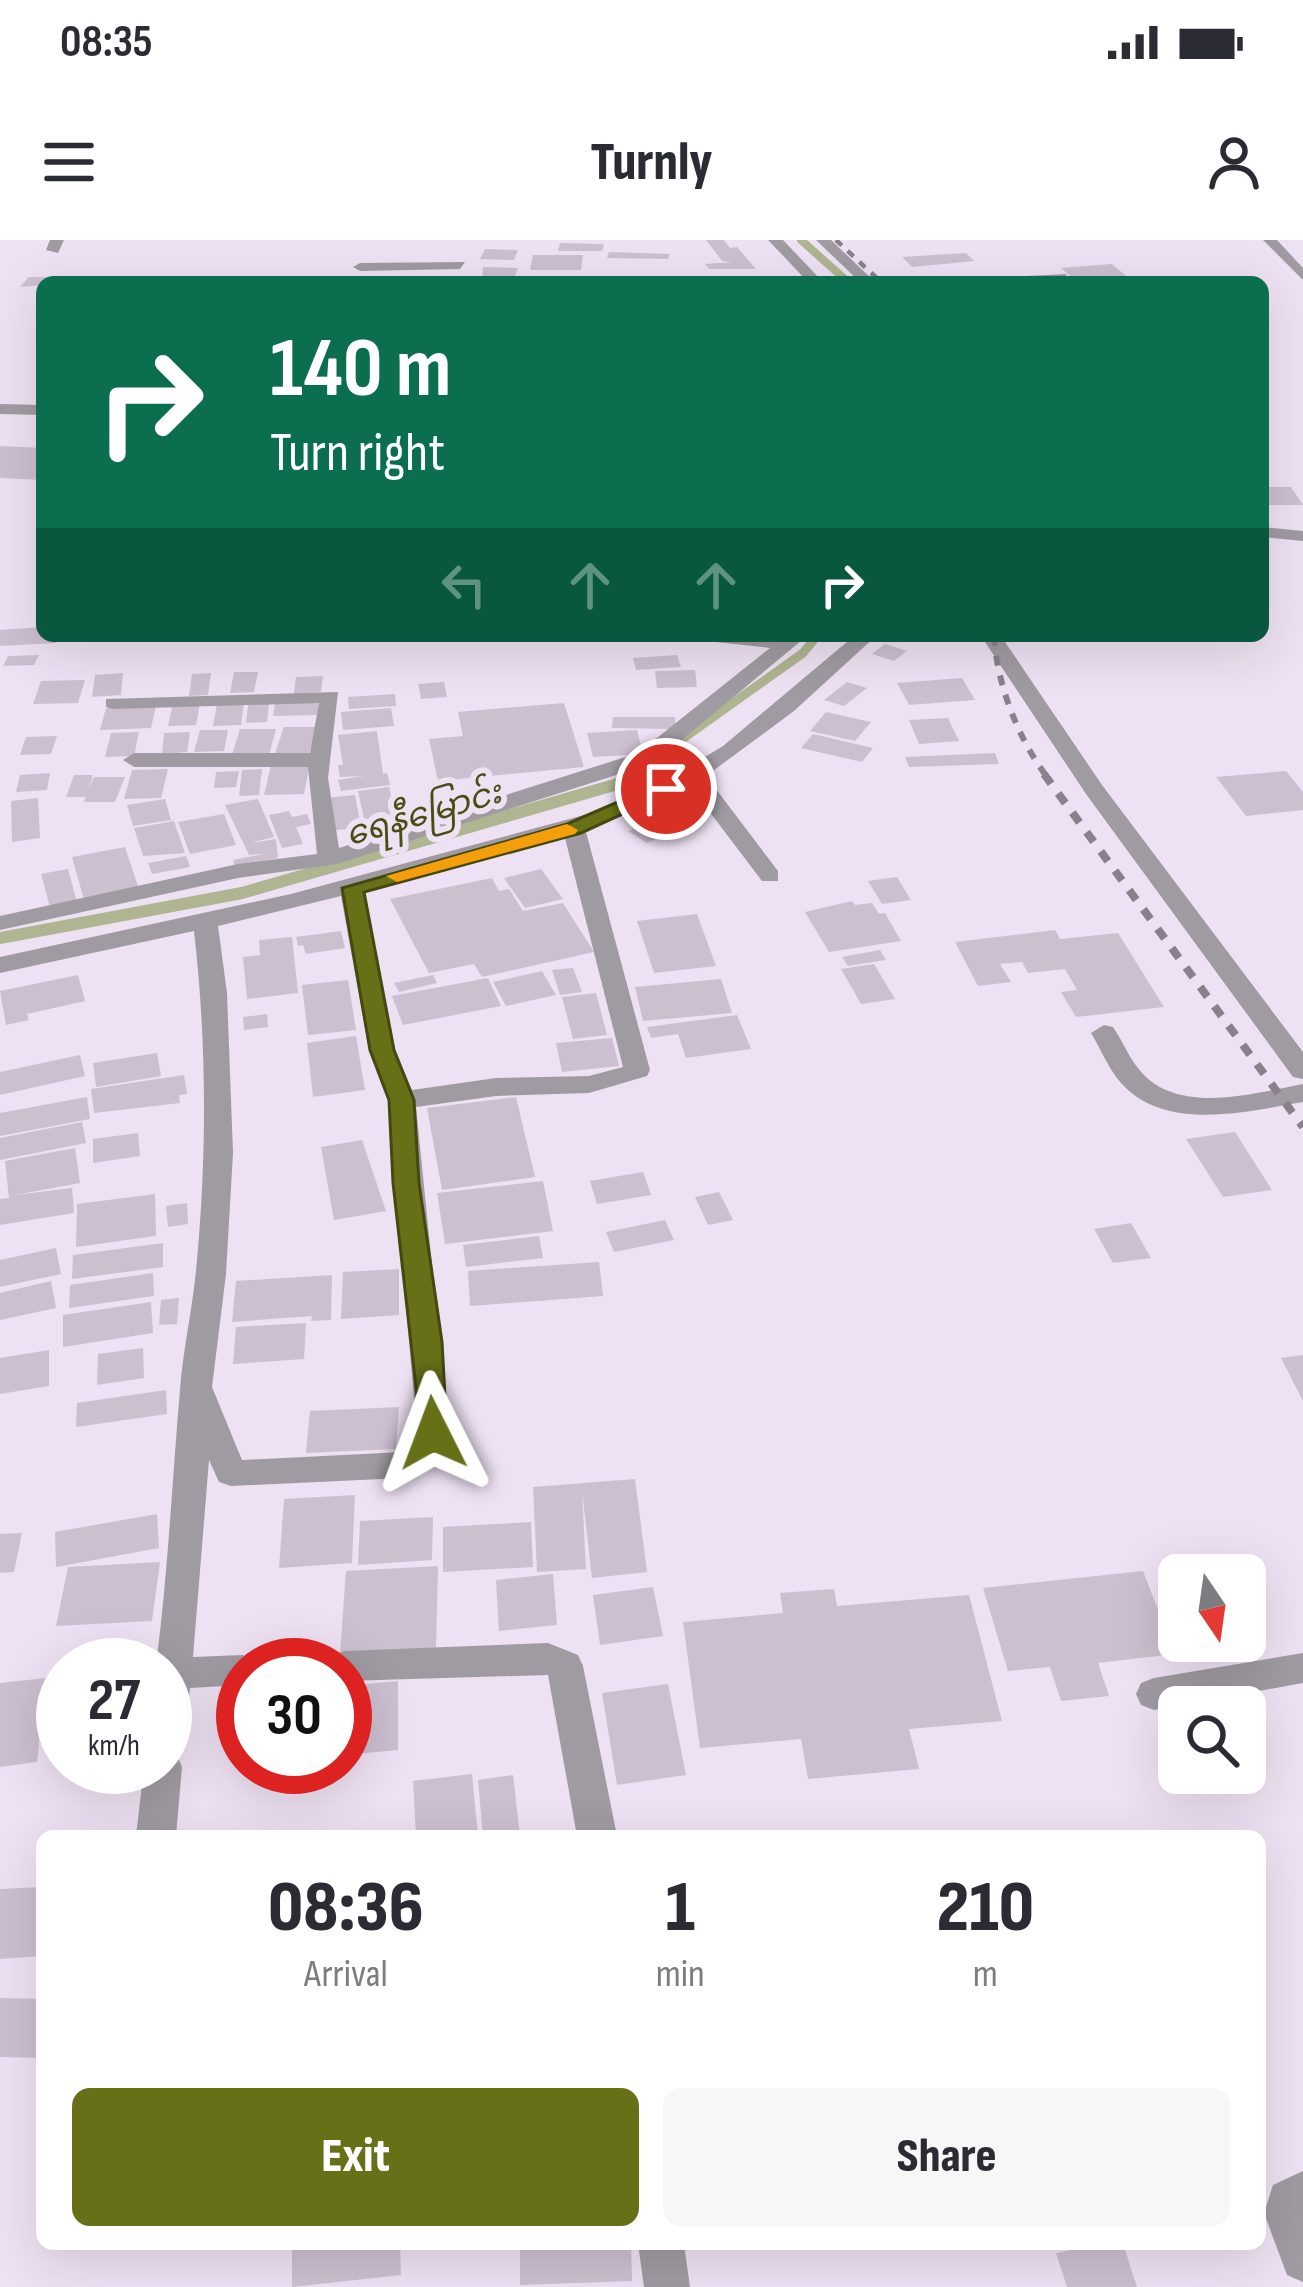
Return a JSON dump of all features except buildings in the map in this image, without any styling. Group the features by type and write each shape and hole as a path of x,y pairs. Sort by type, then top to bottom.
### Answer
{"street":[{"path":"776,240 810,276"},
{"path":"823,240 862,276"},
{"path":"1270,240 1303,276"},
{"path":"453,276 469,247"},
{"path":"360,267 460,265"},
{"path":"0,409 36,410"},
{"path":"1269,533 1303,536"},
{"path":"0,922 47,916 238,871 329,859 646,758 791,642"},
{"path":"0,965 205,924 352,888 574,828 639,804 780,714 859,642"},
{"path":"995,642 1094,789 1303,1071"},
{"path":"113,703 328,694 332,698 317,793 329,859"},
{"path":"134,760 319,760"},
{"path":"692,773 770,876"},
{"path":"402,1100 500,1087 604,1082 626,1078 637,1070 574,828"},
{"path":"196,1388 231,1473 386,1466 421,1459 433,1433 428,1342 406,1183 402,1100 382,1050 352,888"},
{"path":"47,916 70,948"},
{"path":"176,1638 189,1540 196,1388 212,1274 219,1153 214,993 205,924"},
{"path":"1104,1033 1136,1083 1158,1098 1210,1104 1303,1094"},
{"path":"372,1665 548,1658 565,1666 596,1830"},
{"path":"1154,1694 1303,1668"},
{"path":"157,1830 160,1794"},
{"path":"1303,2194 1289,2201 1287,2213 1303,2259"},
{"path":"662,2250 668,2287"}],"waterway":[{"name":"ရေနီမြောင်း","path":"801,240 841,276"},
{"name":"ရေနီမြောင်း","path":"629,777 812,642"},
{"name":"ရေနီမြောင်း","path":"0,938 242,893 621,783 634,774"}],"railway":[{"path":"836,240 875,276"},
{"path":"995,642 1011,710 1047,777"},
{"path":"1044,774 1303,1127"}],"slow traffic":[{"path":"397,876 567,830"}],"route":[{"path":"433,1433 428,1342 406,1183 402,1100 382,1050 352,888 574,828 666,789"}]}
